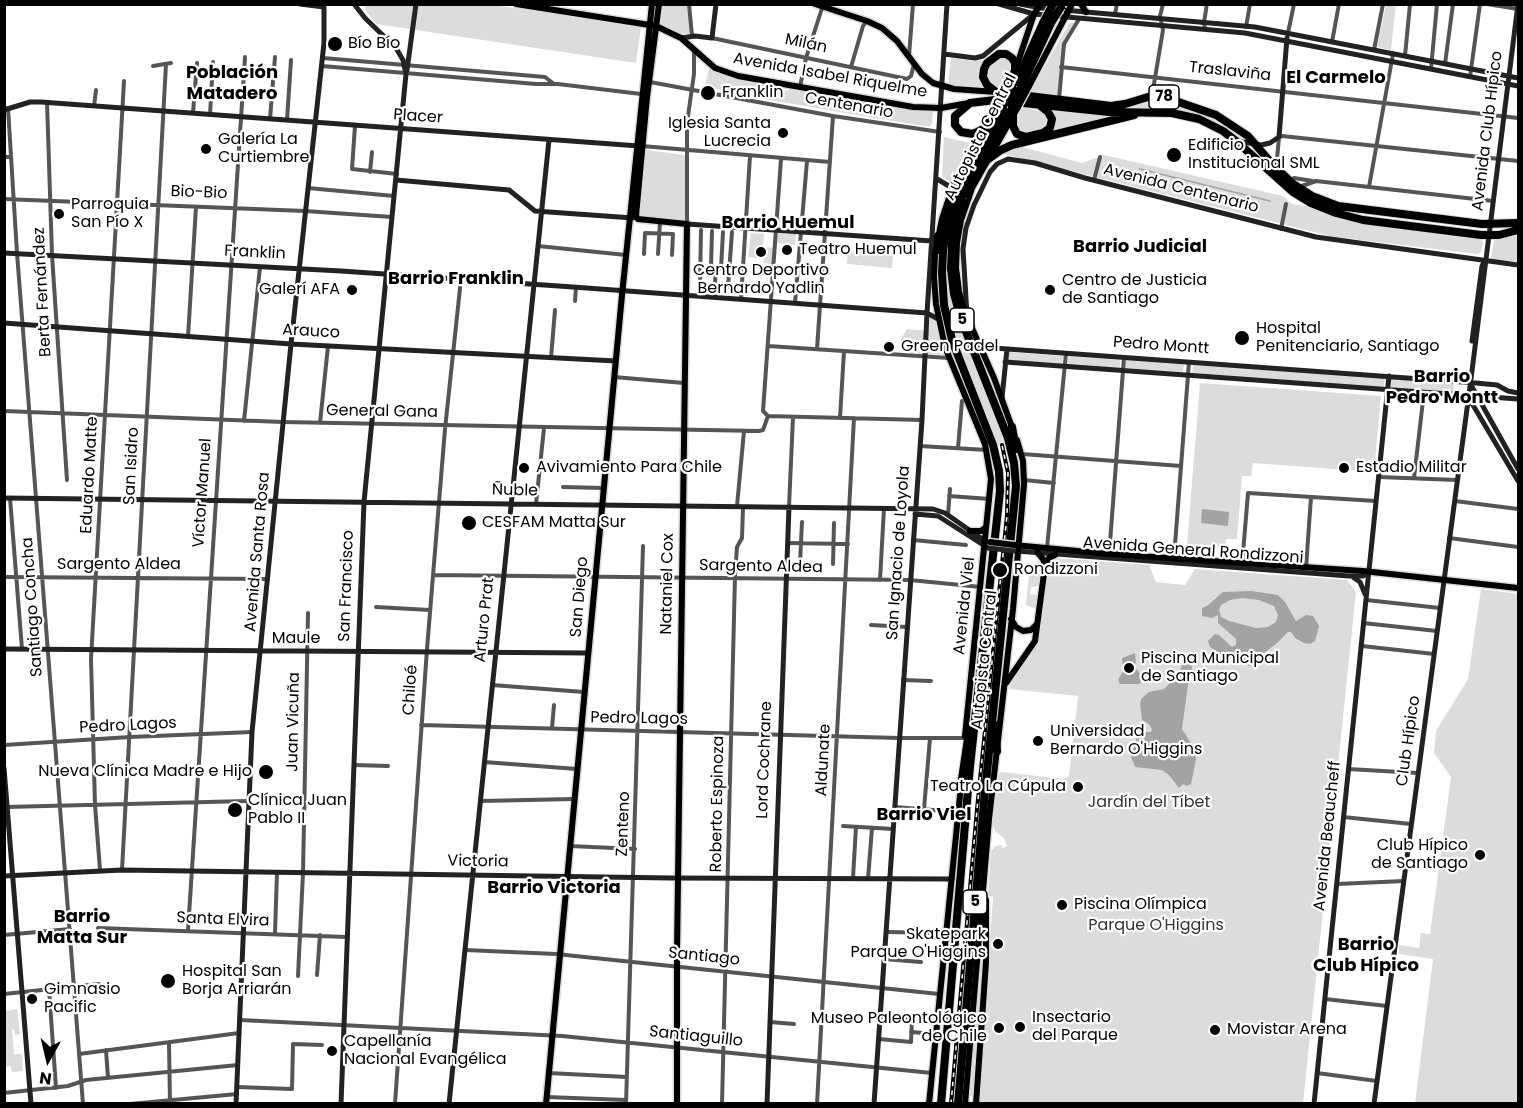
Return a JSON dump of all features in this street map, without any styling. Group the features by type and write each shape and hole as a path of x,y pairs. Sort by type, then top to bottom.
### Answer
{"highway":[{"name":"Autopista Central","path":"941,1104 964,831 999,508 1000,477 993,445 952,340 943,296 944,242 962,191 1017,89 1048,22 1059,5"},
{"path":"996,92 987,85 984,79 983,70 988,61 997,54 1007,55 1015,62 1015,70"},
{"name":"Avenida Isabel Riquelme","path":"996,92 1116,106 1152,97 1173,99 1216,115 1242,131 1279,171 1298,187 1319,199 1351,209 1490,225 1518,223"},
{"name":"Avenida Isabel Riquelme","path":"970,103 995,100 1109,112 1172,113 1192,117 1217,128 1236,141 1288,188 1327,210 1363,220 1488,236 1503,235 1518,230"},
{"path":"970,103 956,114 954,119 956,126 961,132 968,134 975,134 983,129"},
{"path":"1013,115 1013,126 1019,135 1028,137 1044,133 1051,126 1052,117 1037,104"},
{"path":"987,160 1012,145 1149,112"},
{"name":"Autopista Central","path":"958,1104 994,700 1015,503 1020,480 1008,438 961,318 954,294 951,250 962,191"},
{"path":"935,239 938,274 943,296"},
{"path":"1012,427 1020,480"},
{"path":"962,779 971,721 979,692"},
{"path":"994,700 997,751"}],"main road":[{"name":"Avenida Isabel Riquelme","path":"516,4 561,8 653,25 681,38 715,68 729,74 913,107 941,108 970,103"},
{"path":"652,4 653,25"},
{"path":"653,25 659,4"},
{"path":"1081,4 1086,12"},
{"path":"820,5 867,21 890,34 928,79 942,86"},
{"path":"1017,89 1015,70 1038,9"},
{"path":"1007,106 1069,11"},
{"name":"San Diego","path":"546,1100 629,218 649,82 654,40 653,25"},
{"name":"San Diego","path":"638,219 636,216 641,94 653,25"},
{"path":"654,40 662,34 672,33"},
{"name":"Avenida Isabel Riquelme","path":"942,86 996,92"},
{"name":"Avenida Viel","path":"929,1104 965,738 987,544 991,473 987,450 949,358 938,319 934,277 935,239 962,191 987,160 1013,115 1007,106 983,129 962,191 956,261 959,291 967,316 1022,454 1011,619 989,819 965,1104"},
{"path":"638,219 687,224"},
{"name":"Nataniel Cox","path":"677,1104 687,224"},
{"path":"970,531 980,531 987,526"},
{"name":"Ñuble","path":"987,544 1016,548"},
{"name":"Avenida General Rondizzoni","path":"1016,548 1047,548 1109,556 1242,566 1368,572 1518,588"},
{"path":"1004,686 1033,645 1039,621 1045,566 1044,560 1038,553"},
{"path":"1045,566 1049,558 1055,555"},
{"path":"1011,619 1017,628 1026,632 1033,629 1039,621"},
{"path":"976,1104 987,942 984,879"}],"street":[{"path":"300,4 324,6"},
{"path":"354,4 396,48 407,69"},
{"name":"San Francisco","path":"341,1104 364,502 407,69 416,4"},
{"path":"689,4 692,36"},
{"path":"712,38 716,4"},
{"path":"909,57 913,4"},
{"name":"San Ignacio de Loyola","path":"874,1104 922,420 927,313 935,239 947,4"},
{"path":"999,4 1246,26 1518,78"},
{"path":"1020,4 1038,9"},
{"path":"1116,14 1117,4"},
{"path":"1152,97 1162,25 1162,4"},
{"path":"1205,29 1207,4"},
{"path":"1245,33 1250,4"},
{"path":"1276,159 1286,41 1294,4"},
{"path":"1332,42 1339,4"},
{"path":"1374,50 1383,4"},
{"path":"1405,56 1410,4"},
{"path":"1431,70 1437,4"},
{"path":"1445,64 1453,4"},
{"path":"1470,77 1480,4"},
{"path":"1487,4 1518,7"},
{"path":"800,87 820,5"},
{"name":"Avenida Santa Rosa","path":"236,1104 252,732 262,652 305,211 323,58 324,6"},
{"name":"Avenida Club Hípico","path":"1469,383 1518,7"},
{"path":"944,54 983,56 1038,9"},
{"path":"1069,11 1079,19 1245,33 1518,86"},
{"path":"1125,15 1125,22"},
{"path":"1059,100 1061,67 1066,40 1079,19"},
{"path":"851,67 863,26 867,21"},
{"name":"Milán","path":"681,38 692,36 712,38 908,79 912,75 914,64"},
{"path":"1322,48 1323,40"},
{"path":"1355,55 1357,47"},
{"name":"Nataniel Cox","path":"687,224 687,123 694,66 693,49"},
{"path":"1369,187 1393,54"},
{"name":"Víctor Manuel","path":"188,930 244,57"},
{"path":"270,120 275,57"},
{"path":"323,58 536,84 641,94"},
{"path":"694,66 698,61 704,59"},
{"path":"286,121 291,60"},
{"path":"210,115 213,62"},
{"name":"San Isidro","path":"122,870 163,111 168,63 153,66"},
{"path":"193,114 197,63"},
{"path":"322,66 545,77 554,84"},
{"name":"Traslaviña","path":"1061,67 1518,118"},
{"name":"Eduardo Matte","path":"100,870 95,805 92,651 124,81"},
{"name":"Centenario","path":"649,82 833,116 940,132"},
{"path":"94,106 96,90"},
{"name":"Placer","path":"6,109 33,102 47,102 830,162"},
{"name":"Berta Fernández","path":"47,102 52,255 67,480"},
{"name":"Santiago Concha","path":"6,109 83,1104"},
{"path":"817,349 833,116"},
{"path":"355,126 351,168 396,177 509,190 532,210 638,219"},
{"path":"1236,141 1257,145 1270,143 1282,135 1518,161"},
{"name":"Arturo Prat","path":"449,1104 549,140"},
{"path":"370,172 372,152"},
{"path":"741,300 750,156"},
{"path":"4,157 11,157"},
{"path":"1094,180 1100,157"},
{"path":"781,159 763,410 768,416 922,420"},
{"name":"Avenida Centenario","path":"967,316 963,249 966,228 980,190 993,168 1000,162 1011,159 1035,163 1281,229 1332,240 1518,265"},
{"path":"795,304 807,160"},
{"path":"1294,178 1493,201"},
{"path":"937,179 962,191 974,205"},
{"path":"1298,187 1316,181"},
{"path":"308,188 394,196"},
{"path":"962,191 980,190"},
{"name":"Bio-Bio","path":"4,199 305,211 392,217"},
{"path":"1281,229 1286,204"},
{"path":"188,337 196,207"},
{"path":"658,254 660,221"},
{"path":"687,224 935,239"},
{"path":"700,285 701,230"},
{"path":"712,231 716,268"},
{"path":"714,298 716,268 723,232"},
{"path":"728,287 732,232"},
{"path":"644,254 645,233 673,234 672,255"},
{"path":"537,246 626,255"},
{"name":"Franklin","path":"4,253 461,279 927,313 938,319"},
{"path":"244,421 260,267"},
{"path":"700,268 729,269"},
{"name":"Chiloé","path":"395,1104 438,503 461,279"},
{"path":"575,301 576,288"},
{"path":"551,358 555,310"},
{"name":"Arauco","path":"4,323 252,342 616,361"},
{"path":"320,423 328,346"},
{"path":"768,346 949,358"},
{"name":"Pedro Montt","path":"980,347 1389,376 1500,387 1508,392 1518,393"},
{"name":"Avenida Viel","path":"1002,400 1006,349"},
{"path":"1019,363 1016,357 1020,350"},
{"path":"840,418 844,351"},
{"path":"1047,548 1066,353"},
{"path":"1109,556 1124,357"},
{"name":"Pedro Montt","path":"1005,362 1518,399"},
{"path":"1174,561 1189,362"},
{"name":"Avenida Beaucheff","path":"1314,1104 1389,376"},
{"path":"614,377 684,383"},
{"path":"1456,395 1457,382"},
{"path":"1469,383 1518,469"},
{"name":"Club Hípico","path":"1374,1104 1469,383"},
{"path":"1497,399 1501,393 1500,387"},
{"path":"1414,478 1424,393"},
{"path":"1467,396 1518,478"},
{"path":"958,448 962,401"},
{"path":"1466,406 1474,405"},
{"name":"General Gana","path":"4,411 244,421 744,431 763,430 768,416"},
{"name":"Lord Cochrane","path":"767,1104 779,734 793,417"},
{"name":"Aldunate","path":"817,1104 854,418"},
{"path":"536,505 544,428"},
{"name":"Roberto Espinoza","path":"722,1104 735,579 737,547 742,538 740,507 744,431"},
{"path":"920,446 987,450"},
{"path":"1022,454 1181,466"},
{"path":"1379,477 1457,480"},
{"path":"1020,480 1054,483"},
{"path":"563,487 603,488"},
{"path":"948,514 950,489"},
{"path":"1242,566 1248,493 1376,501"},
{"path":"949,496 990,499"},
{"path":"1306,570 1311,497"},
{"path":"7,498 22,649"},
{"name":"Ñuble","path":"7,498 884,508 938,516 987,544"},
{"path":"1454,501 1518,509"},
{"path":"880,580 884,508"},
{"name":"Ñuble","path":"915,511 933,509 948,514 987,544"},
{"path":"800,563 802,522"},
{"path":"833,564 834,523"},
{"path":"1449,538 1518,547"},
{"path":"913,540 966,545"},
{"path":"788,543 848,544"},
{"name":"Zenteno","path":"626,1102 643,546"},
{"name":"Avenida General Rondizzoni","path":"1016,548 1055,555 1109,556"},
{"name":"Avenida General Rondizzoni","path":"1306,570 1349,576 1363,576 1368,572"},
{"name":"Sargento Aldea","path":"433,575 910,580 981,587"},
{"path":"1349,576 1360,582 1366,597 1440,608"},
{"name":"Sargento Aldea","path":"4,577 269,579"},
{"path":"376,607 430,610"},
{"name":"Juan Vicuña","path":"298,976 303,873 308,613"},
{"path":"1363,623 1437,631"},
{"path":"871,625 907,627"},
{"path":"1361,646 1434,654"},
{"name":"Maule","path":"4,649 588,653"},
{"path":"903,680 931,681"},
{"path":"492,685 584,693"},
{"path":"552,729 554,705"},
{"name":"Pedro Lagos","path":"421,725 965,738"},
{"name":"Pedro Lagos","path":"4,745 252,732"},
{"path":"924,809 930,738"},
{"path":"484,762 577,769"},
{"path":"354,765 388,766"},
{"path":"4,768 31,1104"},
{"path":"1348,769 1418,773"},
{"path":"480,801 574,798"},
{"path":"6,807 248,801"},
{"path":"895,807 958,812"},
{"path":"1343,817 1411,824"},
{"path":"843,826 893,829"},
{"path":"853,879 856,827"},
{"path":"868,879 872,828"},
{"path":"570,846 635,849"},
{"name":"Victoria","path":"4,876 122,870 169,873 191,871 678,878 952,879"},
{"path":"274,933 277,873"},
{"path":"1337,884 1404,881"},
{"name":"Santa Elvira","path":"98,928 347,937"},
{"path":"4,935 70,929"},
{"path":"886,932 946,933"},
{"path":"317,975 320,935"},
{"name":"Santiago","path":"465,950 560,955 940,994"},
{"path":"884,958 921,962"},
{"path":"4,994 99,984"},
{"path":"49,989 56,1088"},
{"path":"1325,999 1387,1006"},
{"path":"879,1039 911,1042 912,1019 880,1016"},
{"name":"Santiaguillo","path":"240,1020 552,1035 932,1073"},
{"path":"770,1022 794,1024"},
{"path":"911,1032 936,1035"},
{"path":"79,1054 239,1033"},
{"path":"169,1042 170,1101"},
{"path":"237,1087 291,1089 293,1044 322,1045"},
{"path":"106,1050 108,1078"},
{"path":"4,1093 56,1088 108,1078 238,1065"},
{"path":"1317,1073 1377,1081"},
{"path":"548,1074 627,1077"},
{"path":"130,1104 237,1094"},
{"path":"546,1100 626,1102"}],"green space":[{"path":"486,4 641,27 636,63 376,24 365,10 365,5"},
{"path":"662,5 688,5 689,34 660,25"},
{"path":"1386,5 1396,5 1391,50 1377,47"},
{"path":"1069,23 1074,23 1063,43 1058,96 1031,91"},
{"path":"1003,55 1011,63 1011,67 1001,89 990,83 987,73 989,66"},
{"path":"951,58 975,61 985,59 979,73 985,88 948,85"},
{"path":"710,65 729,77 783,86 784,90 788,91 791,88 874,103 876,107 881,104 933,111 932,123 930,127 874,118 741,95 705,86"},
{"path":"1153,101 1166,101 1183,106 1212,118 1248,139 1238,139 1206,119 1119,110"},
{"path":"1023,107 1044,113 1048,118 1046,127 1027,134 1019,132 1016,121"},
{"path":"1052,111 1115,117 1047,135 1055,118"},
{"path":"944,137 970,143 950,183 942,176"},
{"path":"1022,145 1082,163 1104,155 1283,196 1292,204 1318,208 1355,222 1480,239 1483,242 1482,251 1478,254 1334,237 1000,153"},
{"path":"647,150 684,155 686,158 686,219 684,221 639,215"},
{"path":"779,217 797,218 795,245 777,243"},
{"path":"952,219 952,293 1007,443 997,446 955,335 948,308 946,255"},
{"name":"Centro Deportivo Bernardo Yadlin","path":"751,233 764,234 763,247 773,248 773,265 764,263 764,259 748,257"},
{"path":"1518,235 1518,262 1491,259 1494,240"},
{"path":"848,252 893,256 892,268 847,264"},
{"path":"930,317 937,322 947,355 907,353 901,339 907,329 929,331"},
{"path":"1009,352 1063,356 1062,365 1008,361"},
{"path":"1068,356 1120,360 1120,368 1067,365"},
{"path":"1125,359 1184,363 1183,372 1125,368"},
{"path":"1193,365 1385,378 1384,388 1192,373"},
{"path":"1391,379 1454,384 1453,393 1390,388"},
{"name":"Estadio Militar","path":"1200,383 1381,396 1374,472 1253,463 1251,476 1242,476 1237,539 1226,539 1225,548 1187,545"},
{"name":"Parque O'Higgins","path":"1056,558 1149,565 1156,582 1185,585 1195,569 1347,580 1356,592 1303,1103 979,1104 993,897 988,896 991,851 996,846 1001,845 1003,848 1007,846 1004,838 995,831 992,822 997,777 1001,772 1064,779 1069,776 1078,696 1009,689 1015,671 1037,641 1050,562"},
{"path":"1040,559 1044,562 1040,586 1031,587 1030,594 1038,595 1038,607 1034,608 1026,605 1029,575"},
{"name":"Club Hípico de Santiago","path":"1481,589 1518,594 1518,1103 1415,1103 1433,959 1399,954 1399,945 1419,948 1421,933 1430,934 1451,777 1434,753 1436,731 1468,679"},
{"path":"980,959 982,959 979,1022 973,1096 968,1096"},
{"path":"17,1009 20,1034 15,1035 12,1029 14,1054 22,1054 23,1071 12,1072 11,1066 5,1067 4,1022 6,1021 5,1011"}],"shaded area":[{"path":"1202,509 1229,512 1228,526 1201,523"},
{"path":"1251,591 1278,595 1296,621 1306,615 1313,616 1319,626 1315,641 1310,644 1304,643 1288,632 1260,656 1255,664 1250,666 1226,658 1210,647 1208,641 1215,634 1219,635 1232,647 1236,645 1236,639 1218,623 1218,615 1212,618 1202,616 1202,608 1223,592","holes":["1242,598 1259,600 1274,606 1278,615 1276,622 1268,627 1256,628 1221,617 1219,609 1221,605 1230,600"]},
{"name":"Piscina Municipal de Santiago","path":"1135,653 1136,663 1133,665 1143,677 1140,684 1120,684 1118,680 1123,671 1122,658"},
{"path":"1189,654 1193,673 1188,685 1182,729 1194,748 1196,759 1191,784 1187,786 1183,784 1179,788 1162,770 1135,767 1131,757 1137,736 1143,732 1151,732 1152,729 1142,720 1140,703 1142,698 1149,692 1164,689"}],"waterway":[{"path":"1140,169 1270,201"}],"railway":[{"path":"951,1104 977,809 1007,515 1008,473 1002,445"}],"place":[{"name":"Bío Bío","path":"335,44"},
{"name":"Franklin","path":"708,93"},
{"name":"Iglesia Santa Lucrecia","path":"783,133"},
{"name":"Galería La Curtiembre","path":"206,149"},
{"name":"Edificio Institucional SML","path":"1174,155"},
{"name":"Parroquia San Pío X","path":"59,214"},
{"name":"Teatro Huemul","path":"787,250"},
{"name":"Centro Deportivo Bernardo Yadlin","path":"761,252"},
{"name":"Galerí AFA","path":"352,290"},
{"name":"Centro de Justicia de Santiago","path":"1050,290"},
{"name":"Hospital Penitenciario, Santiago","path":"1242,338"},
{"name":"Green Padel","path":"889,347"},
{"name":"Avivamiento Para Chile","path":"524,468"},
{"name":"Estadio Militar","path":"1344,468"},
{"name":"CESFAM Matta Sur","path":"469,523"},
{"name":"Rondizzoni","path":"1000,570"},
{"name":"Piscina Municipal de Santiago","path":"1129,668"},
{"name":"Universidad Bernardo O'Higgins","path":"1038,741"},
{"name":"Nueva Clínica Madre e Hijo","path":"266,772"},
{"name":"Teatro La Cúpula","path":"1078,787"},
{"name":"Clínica Juan Pablo II","path":"235,810"},
{"name":"Club Hípico de Santiago","path":"1480,855"},
{"name":"Piscina Olímpica","path":"1062,905"},
{"name":"Skatepark Parque O'Higgins","path":"998,944"},
{"name":"Hospital San Borja Arriarán","path":"168,981"},
{"name":"Gimnasio Pacific","path":"32,999"},
{"name":"Insectario del Parque","path":"1020,1027"},
{"name":"Museo Paleontológico de Chile","path":"999,1028"},
{"name":"Movistar Arena","path":"1215,1030"},
{"name":"Capellanía Nacional Evangélica","path":"332,1051"}],"district":[{"name":"El Carmelo","path":"1336,78"},
{"name":"Población Matadero","path":"232,83"},
{"name":"Barrio Huemul","path":"788,223"},
{"name":"Barrio Judicial","path":"1140,247"},
{"name":"Barrio Franklin","path":"456,279"},
{"name":"Barrio Pedro Montt","path":"1442,388"},
{"name":"Barrio Viel","path":"924,815"},
{"name":"Barrio Victoria","path":"554,888"},
{"name":"Barrio Matta Sur","path":"82,927"},
{"name":"Barrio Club Hípico","path":"1366,955"}],"park label":[{"name":"Jardín del Tíbet","path":"1149,803"}]}
